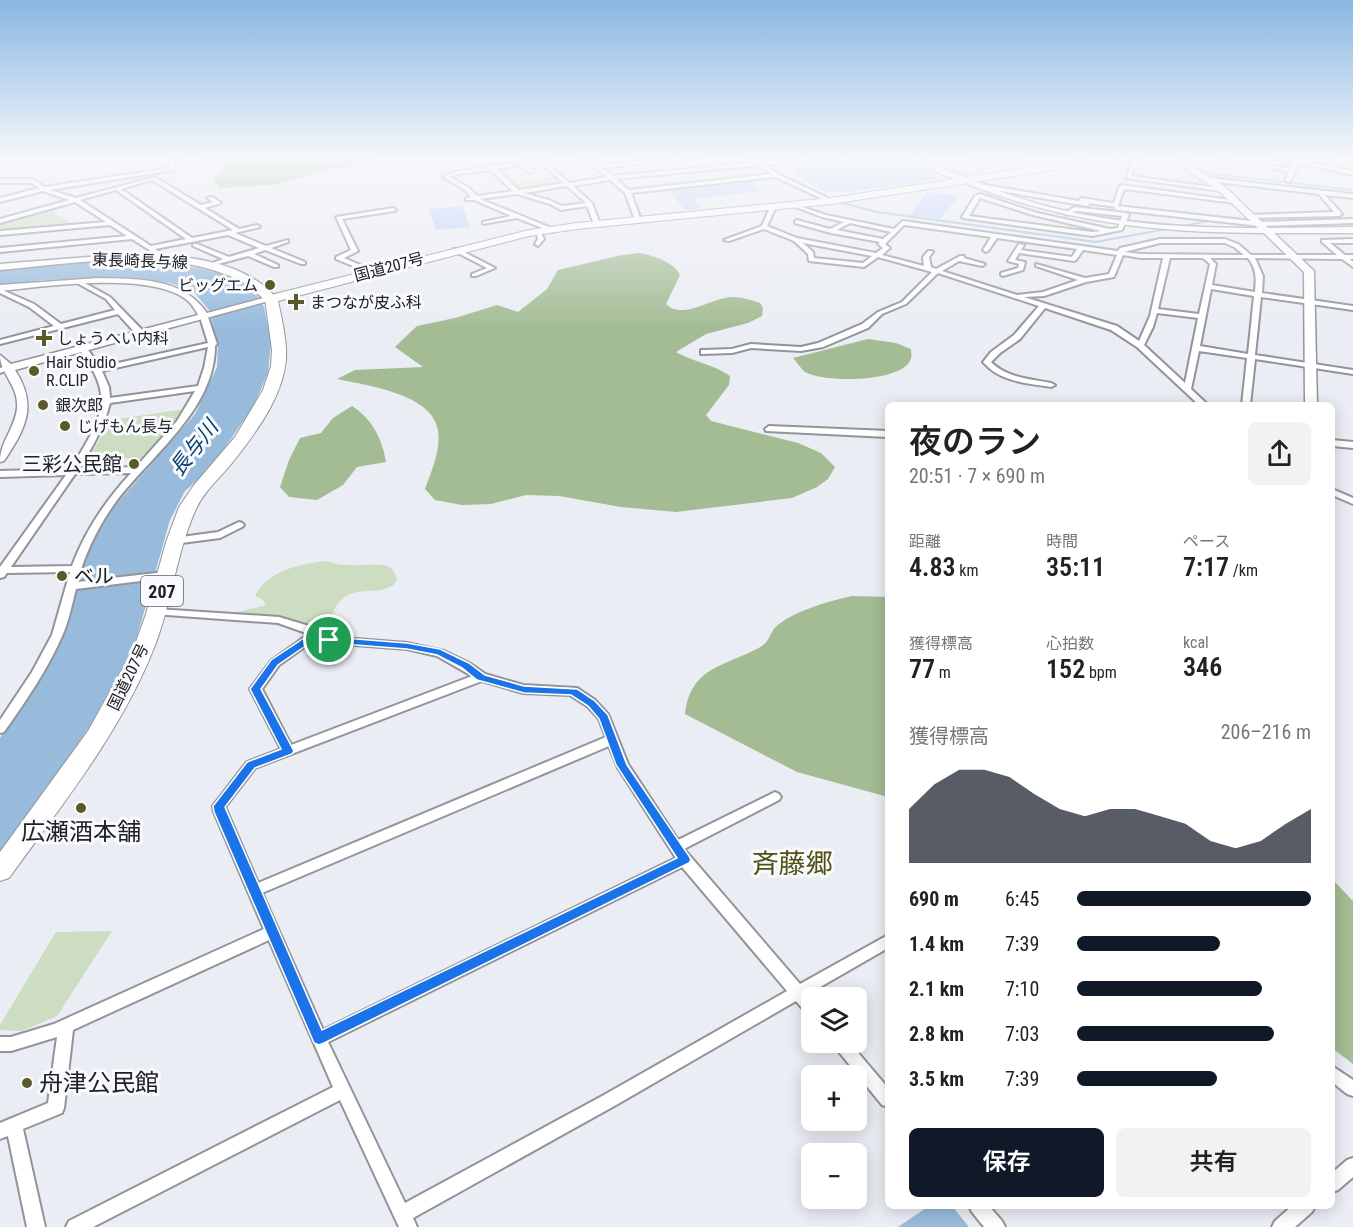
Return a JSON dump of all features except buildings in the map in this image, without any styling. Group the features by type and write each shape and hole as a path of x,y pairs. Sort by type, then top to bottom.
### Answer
{"highway":[{"name":"国道207号","path":"0,871 69,777 114,708 143,649 157,612 162,576 189,504 246,435 275,380 279,346 268,300 456,249 538,232 698,214"}],"main road":[{"name":"東長崎長与線","path":"1,267 99,258 167,259 209,266 246,279 268,300"}],"street":[{"path":"0,221 24,214"},
{"path":"98,214 167,259"},
{"path":"153,214 193,243 228,260"},
{"path":"211,214 238,231"},
{"path":"363,214 338,218 356,251 338,258 372,272"},
{"path":"381,214 386,219"},
{"path":"514,214 552,230"},
{"path":"594,214 597,224"},
{"path":"636,214 638,220"},
{"path":"764,227 770,214"},
{"path":"824,214 848,222 895,231"},
{"path":"967,214 965,217 1092,234 1120,229 1124,223"},
{"path":"996,221 1001,214"},
{"path":"1042,214 1110,231"},
{"path":"1074,214 1148,226 1353,221"},
{"path":"1148,226 1156,214"},
{"path":"1176,214 1353,230"},
{"path":"1180,214 1258,222 1336,214"},
{"path":"1250,214 1310,271 1311,402"},
{"path":"485,223 518,216"},
{"path":"797,222 885,241"},
{"path":"831,231 848,222"},
{"path":"0,233 112,223"},
{"path":"796,240 811,253 811,260 864,265 887,248 881,244 903,223 1121,253 1167,256 1353,257"},
{"path":"149,248 193,243 229,232 256,227"},
{"path":"726,240 764,227 796,240 879,255 928,268 1043,306 1099,321 1140,345 1201,402"},
{"path":"229,232 303,263"},
{"path":"538,232 541,239 538,244"},
{"path":"986,250 995,236"},
{"path":"0,250 132,237"},
{"path":"1003,274 1020,268 1023,263 1011,261 1024,240"},
{"path":"1011,295 1044,294 1085,280 1112,276 1122,249 1160,241 1234,243 1249,256 1259,270 1246,402"},
{"path":"1353,241 1324,241 1353,265"},
{"path":"209,266 286,242"},
{"path":"1018,251 1074,259 1081,248"},
{"path":"1,267 9,249"},
{"path":"456,249 492,268 474,274"},
{"path":"928,268 926,257 930,252"},
{"path":"247,254 276,266"},
{"path":"1140,345 1145,340 1167,256"},
{"path":"1188,388 1210,288 1213,264 1204,256"},
{"path":"704,352 732,351 751,346 801,349 820,345 865,326 880,313 904,303 937,271 961,258 982,264"},
{"path":"1038,265 1067,271 1085,280"},
{"path":"0,290 79,282 148,284 174,290 189,297 206,316 213,344 211,363 190,410 169,438 118,491 99,520 76,568 75,586 57,635 28,688 2,722"},
{"path":"79,282 108,298 141,334"},
{"path":"1210,288 1353,308"},
{"path":"0,290 44,312 59,326"},
{"path":"5,370 268,300"},
{"path":"1043,306 1029,319 1017,336 994,351 987,362 1004,376 1051,385"},
{"path":"1154,310 1203,317"},
{"path":"0,342 120,311"},
{"path":"99,369 213,344"},
{"path":"1196,348 1353,372"},
{"path":"1,572 72,471 104,417 106,401 99,369 83,349"},
{"path":"0,358 5,370 22,391 24,404 16,433 0,458"},
{"path":"106,401 201,388"},
{"path":"769,429 885,434"},
{"path":"1335,443 1353,445"},
{"path":"0,474 139,470"},
{"path":"1335,493 1353,501"},
{"path":"174,541 220,535 239,525"},
{"path":"1,572 76,568"},
{"path":"75,586 162,576"},
{"path":"157,612 279,620 329,640 407,646 440,653 481,677 524,689 573,691 591,703 604,717 622,765 681,853 801,997"},
{"path":"288,751 256,689 275,663 316,634"},
{"path":"481,677 251,765 219,806 319,1039 405,1220 885,943"},
{"path":"254,891 613,739"},
{"path":"319,1039 681,853 775,797"},
{"path":"0,1044 11,1044 66,1026 272,932"},
{"path":"36,1227 7,1128 56,1108 66,1026"},
{"path":"848,1053 885,1096"},
{"path":"1335,1075 1353,1089"},
{"path":"75,1227 343,1090"},
{"path":"1335,1181 1353,1166"},
{"path":"981,1209 996,1227"},
{"path":"1281,1227 1302,1209"}],"green space":[{"path":"29,214 57,214 73,225 0,232 0,222"},
{"path":"640,253 668,263 680,275 666,304 673,309 689,309 733,297 760,303 763,308 762,316 748,323 706,334 676,352 730,376 729,385 706,415 711,421 798,443 821,453 835,467 828,479 817,487 792,498 676,512 621,507 559,496 526,495 491,504 462,505 435,500 425,489 438,446 438,431 434,418 412,400 396,393 337,379 355,370 423,367 395,347 417,326 455,318 497,305 518,312 547,289 558,270"},
{"path":"868,339 896,343 911,349 911,359 905,367 893,373 879,377 845,379 815,376 805,372 793,358"},
{"path":"352,406 375,430 386,462 357,467 343,485 317,500 289,497 280,487 289,460 300,438 321,433 333,418"},
{"path":"185,409 146,459 114,458 106,468 83,468 111,420"},
{"path":"327,561 344,565 383,565 392,569 397,579 395,584 385,589 354,593 344,597 327,623 317,631 287,620 235,613 266,605 262,599 255,596 260,587 276,574 306,564"},
{"path":"852,596 885,597 885,796 797,772 685,714 694,686 703,676 762,646 776,626 795,614"},
{"path":"1335,882 1353,901 1353,1064 1335,1050"},
{"path":"112,931 57,1016 22,1031 0,1030 0,1025 56,932"}],"water":[{"name":"長与川","path":"119,260 158,262 197,268 223,274 247,286 264,307 271,342 268,373 254,405 211,468 185,491 170,520 135,644 90,726 0,858 0,738 55,651 76,591 82,566 99,529 115,506 195,414 217,367 218,345 209,310 194,292 170,283 117,278 44,280 0,285 0,269"},
{"path":"925,1209 954,1209 969,1227 898,1227"}],"waterway":[{"path":"893,214 1096,242 1172,228"},
{"path":"1179,227 1213,220"}],"place":[{"name":"ビッグエム","path":"270,285"},
{"name":"まつなが皮ふ科","path":"296,302"},
{"name":"しょうへい内科","path":"44,338"},
{"name":"Hair Studio R.CLIP","path":"34,371"},
{"name":"銀次郎","path":"43,405"},
{"name":"じげもん長与","path":"65,426"},
{"name":"三彩公民館","path":"134,464"},
{"name":"ベル","path":"62,576"},
{"name":"広瀬酒本舗","path":"81,808"},
{"name":"舟津公民館","path":"27,1083"}],"district":[{"name":"斉藤郷","path":"792,864"}],"route":[{"path":"316,634 329,640 352,644 407,646 440,653 481,677 524,689 573,691 591,703 604,717 622,765 684,860 319,1039 219,806 251,765 288,751 256,689 264,675 275,663 316,634"}]}
